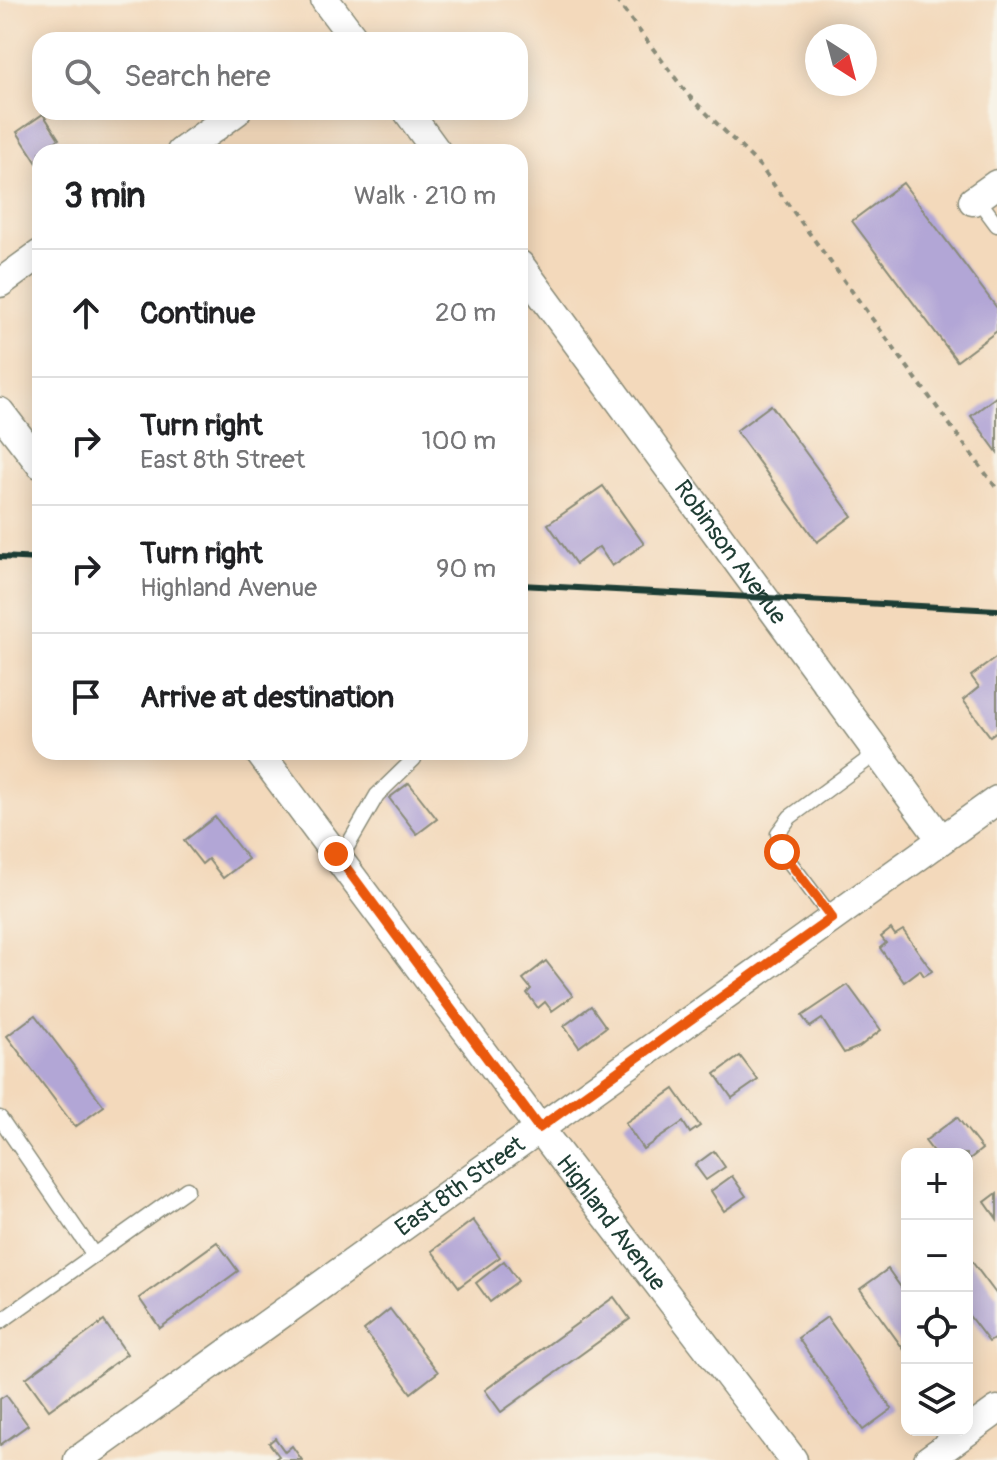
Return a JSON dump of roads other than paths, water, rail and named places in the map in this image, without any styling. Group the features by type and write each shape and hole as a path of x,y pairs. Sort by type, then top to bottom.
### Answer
{"street":[{"path":"325,0 343,32"},
{"path":"192,144 225,120"},
{"path":"414,120 431,144"},
{"path":"0,283 32,260"},
{"name":"Robinson Avenue","path":"528,276 941,839"},
{"path":"0,412 32,454"},
{"name":"Highland Avenue","path":"265,760 539,1128 793,1460"},
{"name":"East 8th Street","path":"78,1460 997,800"},
{"path":"928,1460 997,1410"}],"lane":[{"path":"982,194 997,225"},
{"path":"832,918 782,852 778,833 790,817 878,752"},
{"path":"340,859 377,795 413,760"},
{"path":"0,1118 94,1255"},
{"path":"0,1322 187,1189"}],"railway":[{"path":"0,557 32,559"},
{"path":"528,585 997,610"}]}
